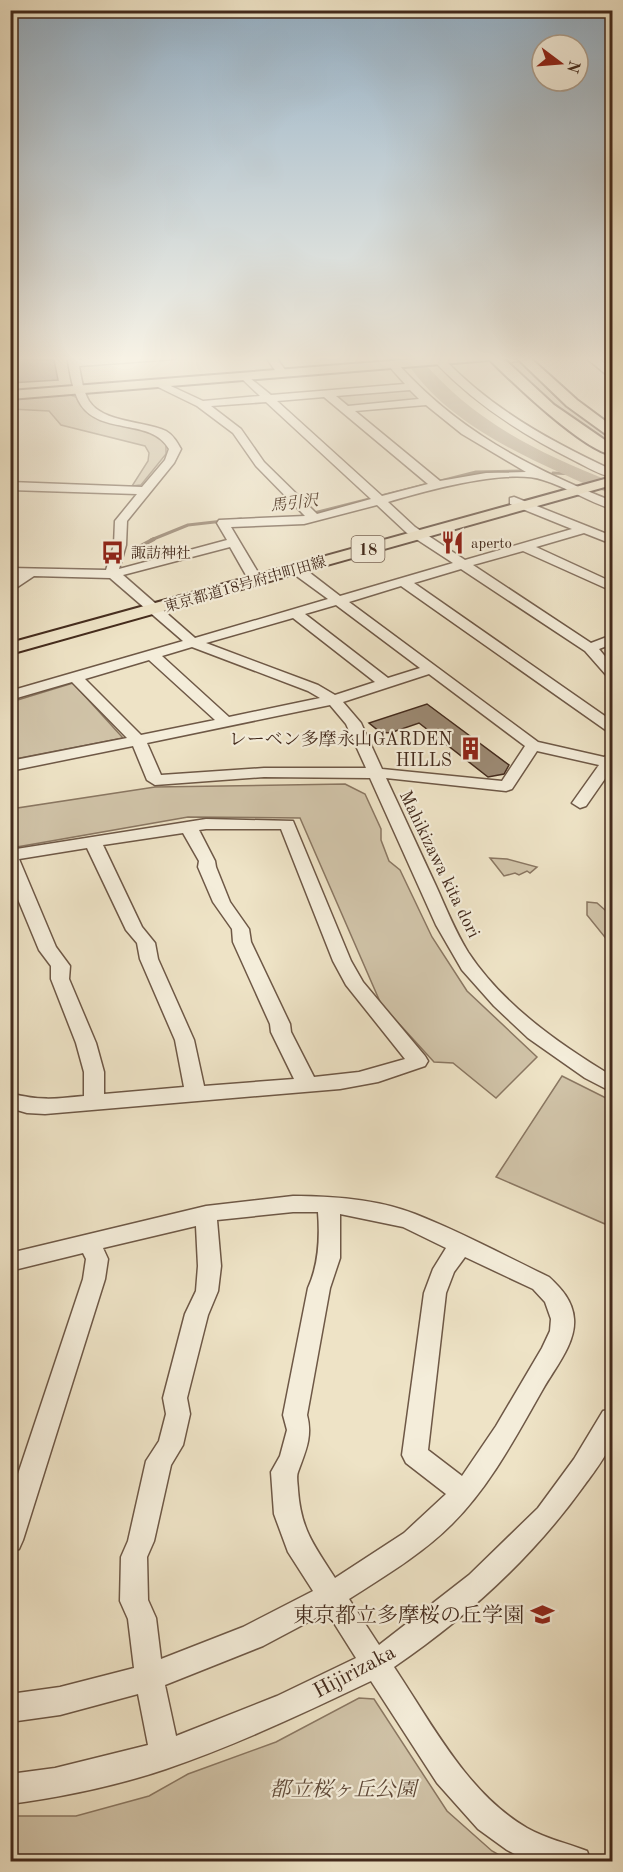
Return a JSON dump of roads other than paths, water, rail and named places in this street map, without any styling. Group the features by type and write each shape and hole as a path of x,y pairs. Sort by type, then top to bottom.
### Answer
{"main road":[{"name":"18","path":"576,488 610,476"},
{"name":"東京都道18号府中町田線","path":"10,649 252,574 576,488"},
{"name":"東京都道18号府中町田線","path":"10,641 296,569 415,532"}],"street":[{"path":"113,574 112,566 120,545 121,521 174,454 173,443"},
{"path":"246,443 260,464 312,515"},
{"path":"317,443 415,532 590,648 612,673"},
{"path":"387,443 434,483"},
{"path":"486,443 544,476 612,505"},
{"path":"547,443 610,476"},
{"path":"252,574 223,523 280,522 434,483 493,474 544,476"},
{"path":"10,486 145,491"},
{"path":"520,503 612,540"},
{"path":"10,696 584,529"},
{"path":"10,572 113,574 234,542"},
{"path":"526,547 612,587"},
{"path":"296,569 341,600 533,745 611,763 580,803"},
{"path":"10,588 31,572"},
{"name":"Mahikizawa kita dori","path":"113,574 193,643 300,682 333,700 353,723 447,929 467,964 520,1022 549,1045 612,1084"},
{"path":"404,582 612,728"},
{"path":"295,613 385,682"},
{"path":"590,648 612,639"},
{"path":"152,655 226,722"},
{"path":"10,766 333,700 431,669"},
{"path":"75,677 138,740 155,780 224,773 376,773 506,786 533,745"},
{"path":"10,1100 27,1106 45,1107 195,1093 356,1082 375,1078 418,1061 355,985 342,961 287,825 222,823 188,826 10,856 48,950 56,956 63,971 60,979 86,1043 94,1072 94,1102"},
{"path":"188,826 207,861 207,867 228,913 236,919 244,935 242,942 280,1023 281,1032 307,1084"},
{"path":"93,842 135,930 143,936 149,951 149,959 182,1027 193,1063 195,1093"},
{"path":"10,1262 206,1215 293,1204 328,1204 408,1220 541,1283 559,1303 564,1313 560,1337 494,1451 444,1515 403,1550 332,1595 241,1644 193,1664 90,1696 10,1708"},
{"path":"328,1204 330,1252 325,1277 319,1288 295,1415 299,1430 292,1459 284,1472 287,1514 297,1543 447,1773 473,1806 503,1833 541,1852 576,1862"},
{"path":"165,1755 149,1677 142,1618 134,1601 134,1557 141,1541 159,1461 170,1445 178,1414 175,1398 196,1314 204,1304 211,1269 207,1257 206,1215"},
{"path":"10,1540 94,1279 97,1259 88,1242"},
{"path":"460,1246 444,1269 435,1293 415,1455 463,1492"},
{"name":"Hijirizaka","path":"10,1789 55,1783 165,1755 285,1707 375,1664 410,1640 479,1584 547,1516 583,1467 612,1419"}],"waterway":[{"path":"515,443 536,455 612,488"},
{"name":"馬引沢","path":"298,517 476,472 524,471"},
{"name":"馬引沢","path":"553,473 577,474"},
{"name":"馬引沢","path":"151,540 188,525 241,519"},
{"name":"馬引沢","path":"139,547 154,539"}],"place":[{"name":"aperto","path":"453,543"},
{"name":"諏訪神社","path":"113,553"},
{"name":"レーベン多摩永山GARDEN HILLS","path":"470,749"},
{"name":"東京都立多摩桜の丘学園","path":"542,1615"}],"park label":[{"name":"都立桜ヶ丘公園","path":"343,1789"}]}
